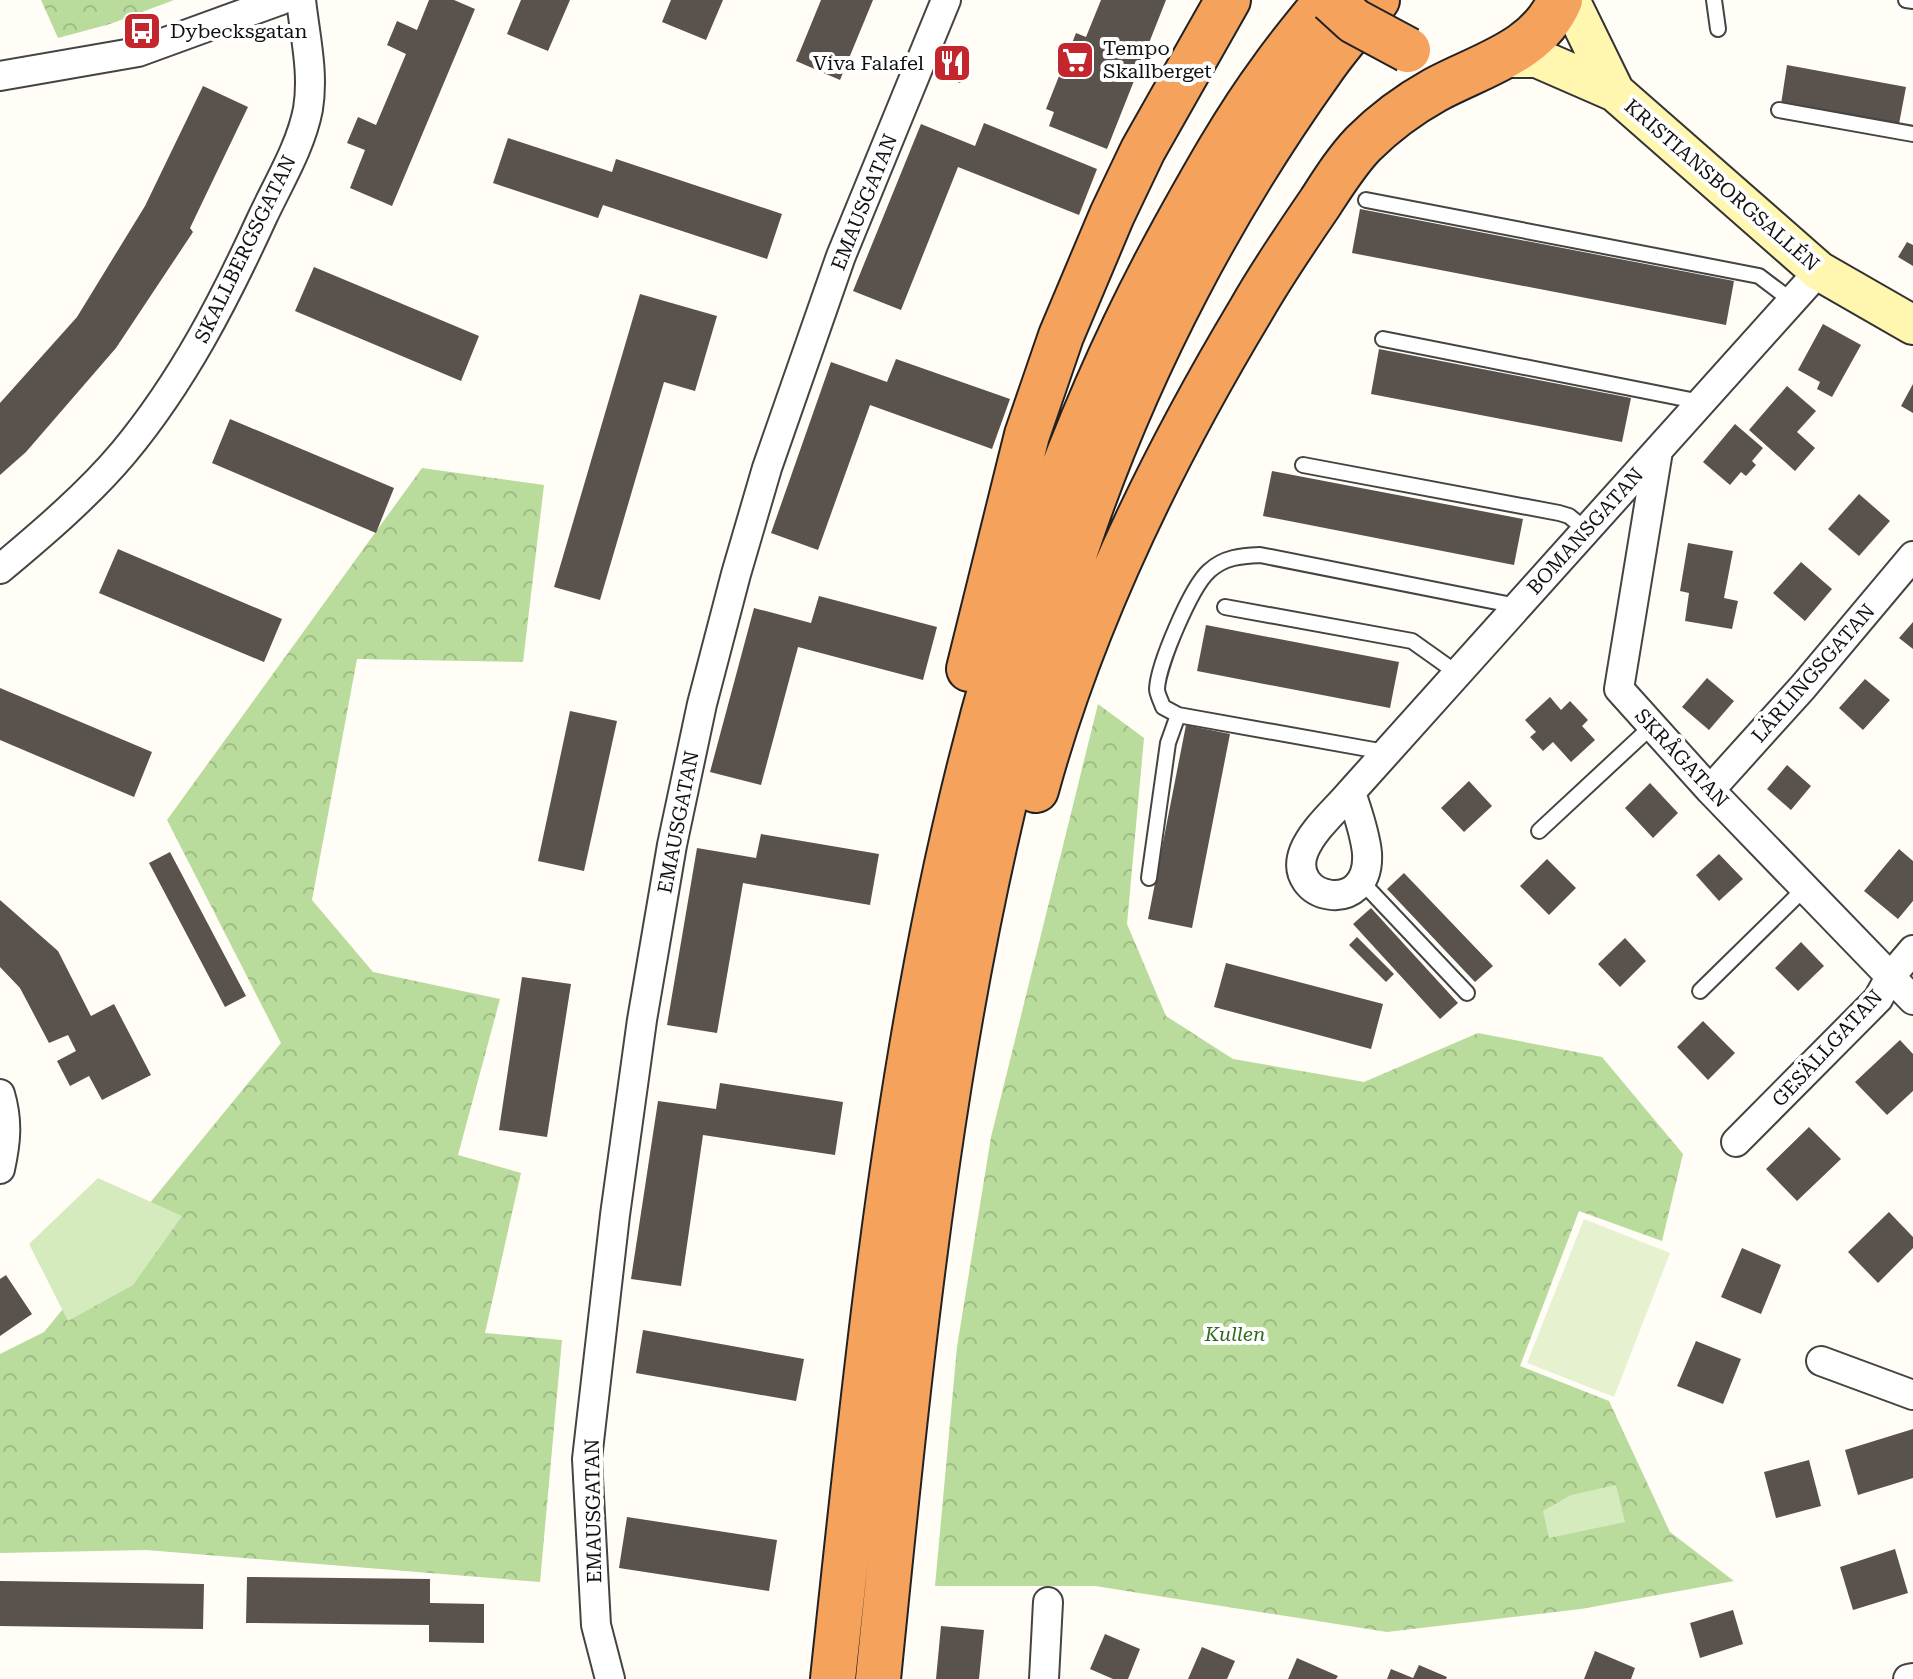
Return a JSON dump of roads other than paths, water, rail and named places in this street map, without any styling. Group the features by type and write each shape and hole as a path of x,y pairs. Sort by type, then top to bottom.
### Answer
{"highway":[{"path":"956,831 940,805 983,607 1038,400 1061,336 1112,215 1143,150 1228,0"},
{"path":"833,1679 889,1202 928,961 986,708 1020,591 1054,492 1095,391 1135,302 1198,187 1271,71 1329,0 1354,21 1408,50 1461,64 1496,61"},
{"path":"878,1679 918,1294 952,1063 996,834 1035,683 1087,517 1123,428 1182,300 1245,187 1323,67 1377,0"},
{"path":"972,951 1000,928 1040,775 1072,674 1100,605 1213,372 1289,248 1361,146 1400,111 1496,61 1541,30 1560,0"}],"street":[{"path":"0,76 138,52 281,0"},
{"name":"SKALLBERGSGATAN","path":"0,569 38,538 124,452 173,386 234,281 298,142 307,110 310,74 301,0"},
{"name":"EMAUSGATAN","path":"610,1679 596,1625 587,1459 617,1200 642,1020 672,845 702,704 767,468 841,256 946,0"},
{"name":"KRISTIANSBORGSALLÉN","path":"1570,0 1615,92"},
{"name":"KRISTIANSBORGSALLÉN","path":"1496,61 1537,58 1615,92 1819,271 1913,325"},
{"name":"BOMANSGATAN","path":"1360,880 1349,892 1340,896 1325,896 1313,888 1303,870 1303,854 1310,840 1385,752 1819,271"},
{"name":"SKRÅGATAN","path":"1658,450 1619,689 1710,790 1913,1000"},
{"name":"LÄRLINGSGATAN","path":"1710,790 1803,687 1913,556"},
{"path":"1351,792 1367,854 1364,877 1360,880"},
{"name":"GESÄLLGATAN","path":"1736,1142 1878,999 1890,977 1913,950"},
{"path":"0,1094 7,1141 0,1169"},
{"path":"1821,1361 1913,1395"},
{"path":"1044,1679 1048,1602"}],"lane":[{"path":"1714,0 1718,29"},
{"path":"1906,0 1913,1"},
{"path":"1779,110 1913,134"},
{"path":"1366,200 1759,276 1792,301"},
{"path":"1383,339 1701,402"},
{"path":"1303,465 1559,513 1569,516 1586,530"},
{"path":"1385,752 1178,715 1163,707 1157,690 1167,654 1192,592 1209,571 1233,556 1260,555 1517,606"},
{"path":"1225,607 1412,641 1457,673"},
{"path":"1149,878 1168,743 1178,715"},
{"path":"1539,831 1652,726"},
{"path":"1360,880 1467,993"},
{"path":"1700,991 1805,888"}],"place":[{"name":"Dybecksgatan","path":"142,31"},
{"name":"Tempo Skallberget","path":"1075,60"},
{"name":"Viva Falafel","path":"952,63"}],"park label":[{"name":"Kullen","path":"1235,1334"}]}
